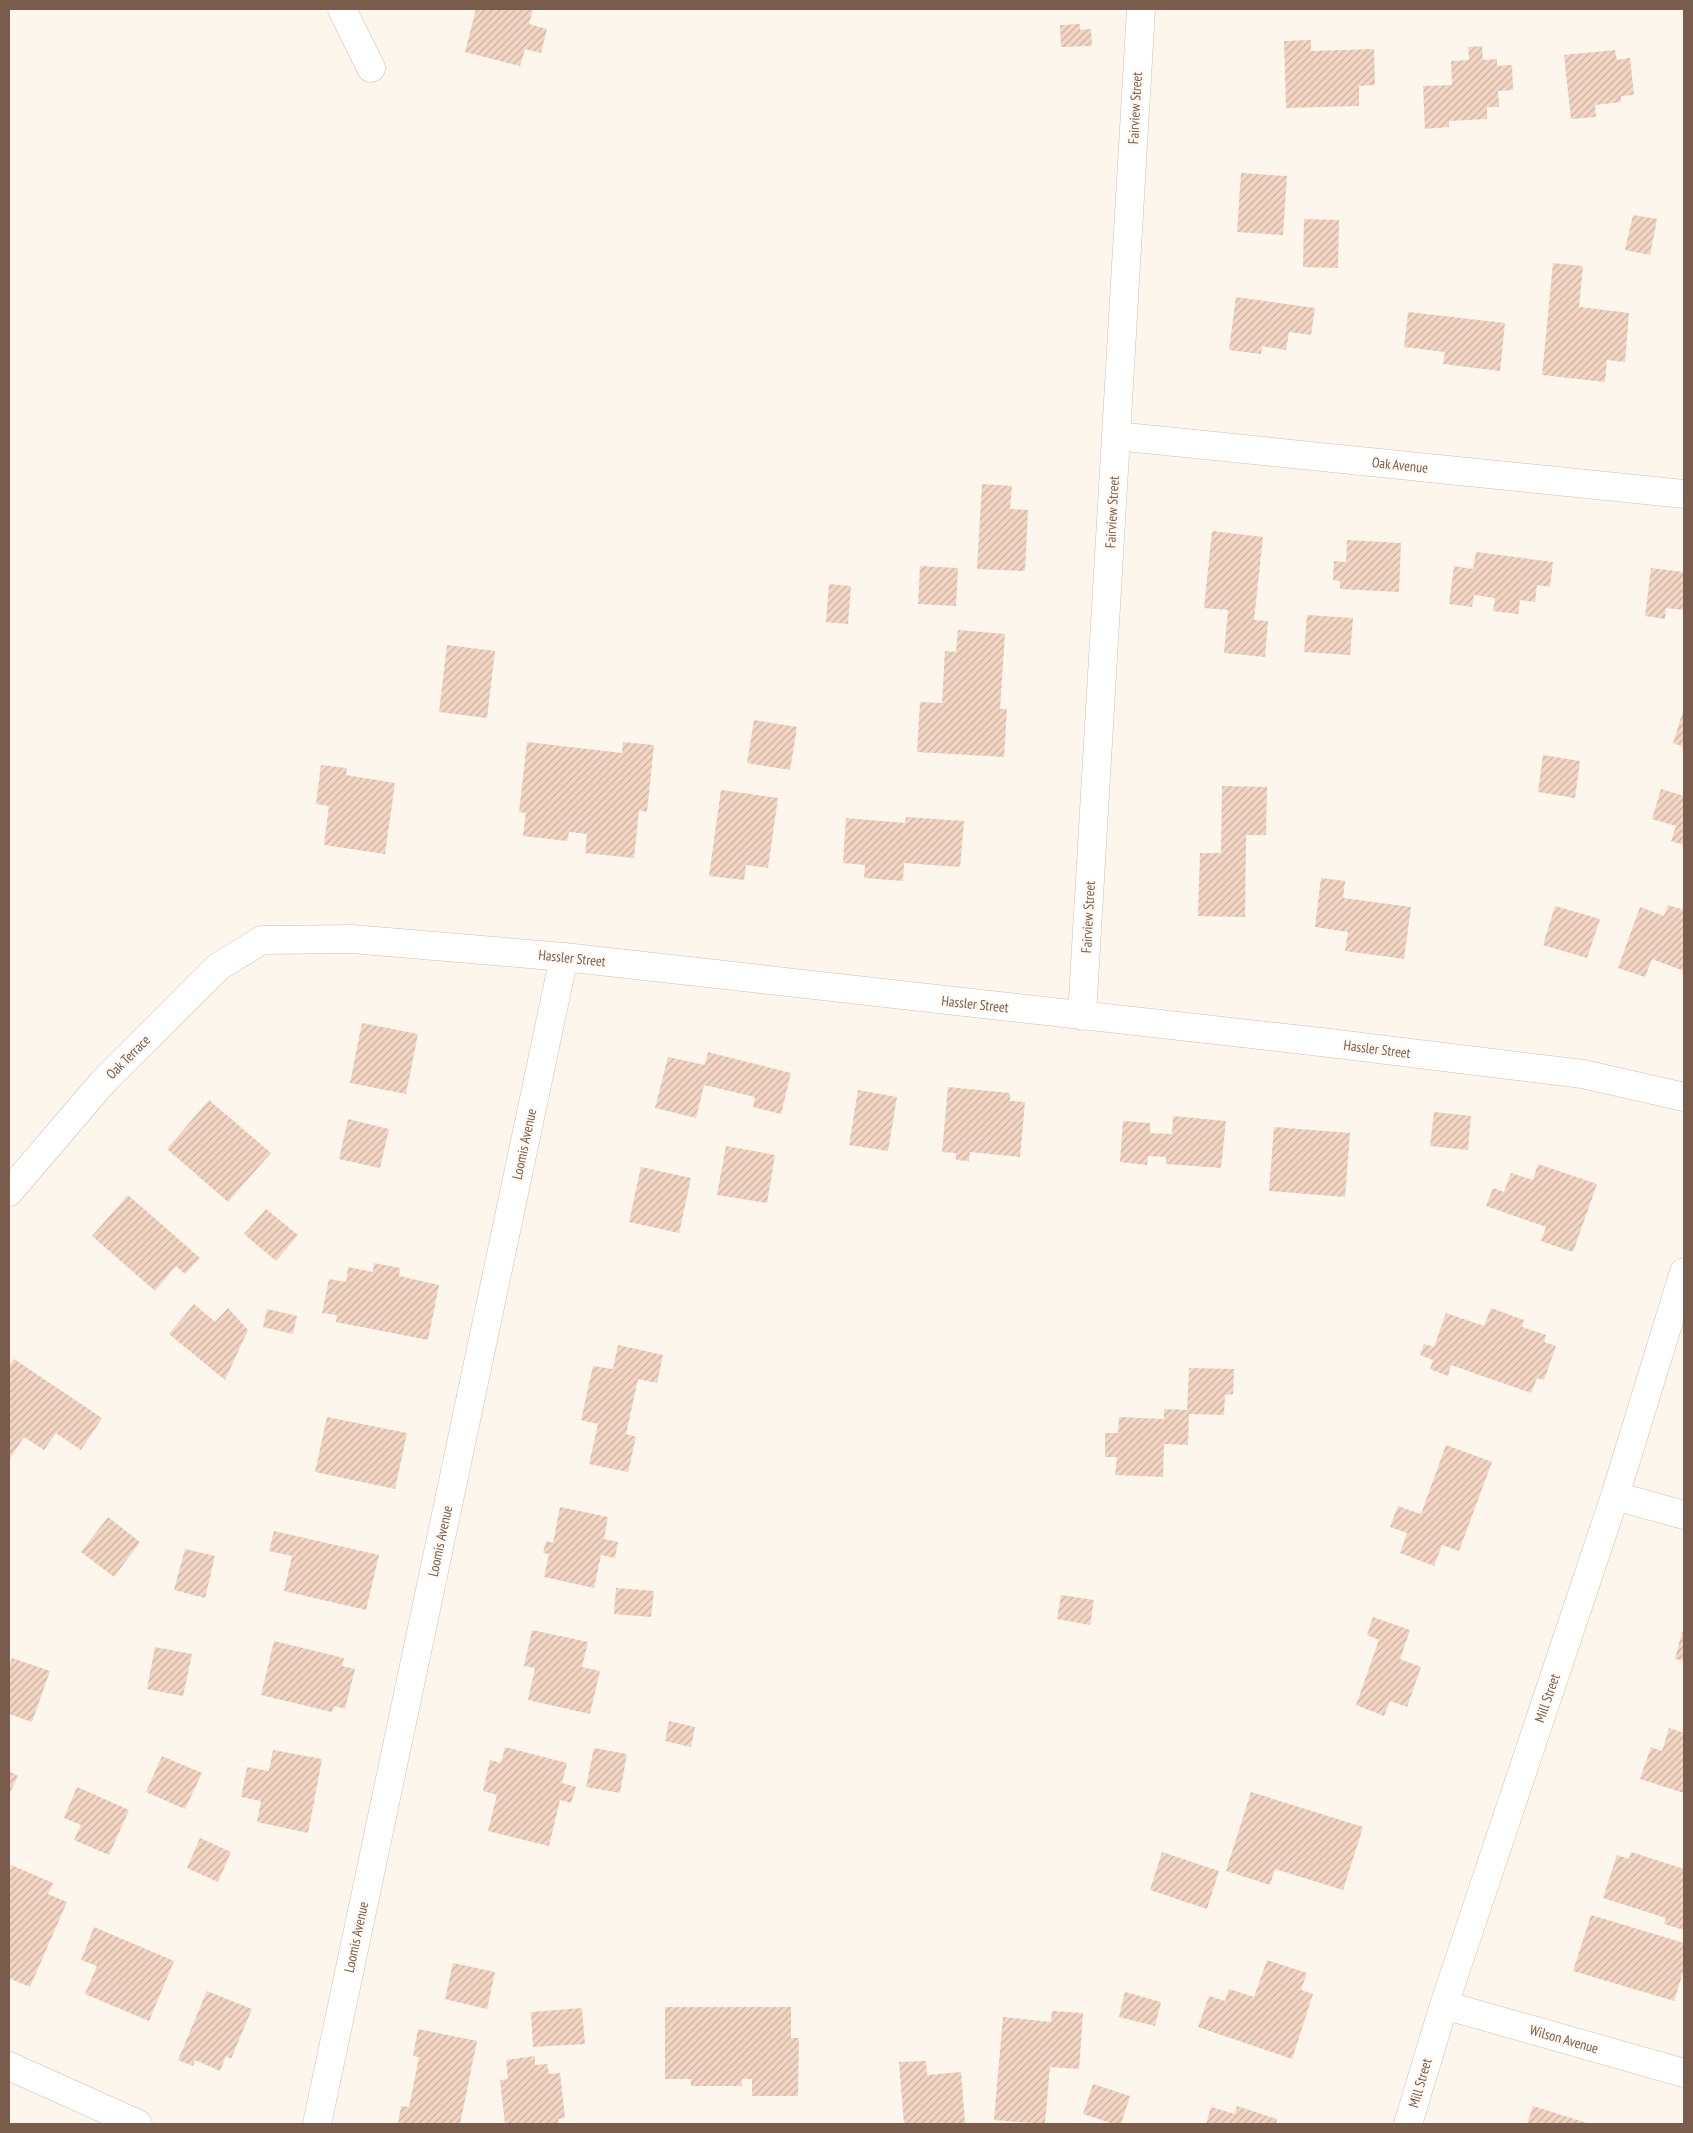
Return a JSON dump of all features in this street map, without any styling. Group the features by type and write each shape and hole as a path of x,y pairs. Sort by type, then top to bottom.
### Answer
{"street":[{"path":"342,9 371,68"},
{"name":"Fairview Street","path":"1082,1016 1141,9"},
{"name":"Oak Avenue","path":"1116,436 1684,494"},
{"name":"Hassler Street","path":"262,940 352,940 564,957 1583,1074 1684,1097"},
{"name":"Oak Terrace","path":"9,1192 103,1082 197,987 218,967 262,940"},
{"name":"Loomis Avenue","path":"317,2124 564,957"},
{"name":"Mill Street","path":"1408,2124 1444,2005 1615,1496 1684,1272"},
{"path":"1615,1496 1684,1515"},
{"name":"Wilson Avenue","path":"1444,2005 1684,2073"},
{"path":"9,2066 138,2124"}],"building":[{"path":"476,9 533,9 529,24 547,29 541,53 525,49 520,66 465,52"},
{"path":"1080,24 1080,30 1091,29 1092,46 1061,47 1060,25"},
{"path":"1311,40 1311,51 1374,49 1375,85 1359,86 1359,106 1286,108 1284,41"},
{"path":"1482,46 1483,60 1497,59 1497,66 1512,65 1513,90 1498,91 1499,107 1487,107 1487,119 1449,121 1449,127 1425,129 1423,86 1452,85 1451,61 1469,60 1468,47"},
{"path":"1615,50 1617,60 1630,58 1634,95 1621,96 1621,102 1595,105 1596,117 1571,119 1564,55"},
{"path":"1241,173 1287,176 1283,235 1237,232"},
{"path":"1633,215 1657,219 1650,255 1625,250"},
{"path":"1304,219 1339,220 1338,268 1303,267"},
{"path":"1553,263 1583,266 1579,307 1629,313 1625,362 1607,360 1605,382 1542,375"},
{"path":"1236,297 1315,308 1311,335 1289,332 1286,350 1262,346 1261,354 1229,350"},
{"path":"1408,312 1505,323 1500,371 1443,364 1445,352 1404,347"},
{"path":"982,484 1012,486 1010,509 1028,510 1025,571 977,569"},
{"path":"1212,531 1263,537 1254,620 1268,621 1265,657 1224,653 1228,610 1204,608"},
{"path":"1347,540 1401,543 1399,592 1340,589 1340,581 1333,580 1334,561 1346,562"},
{"path":"1476,552 1553,562 1550,587 1537,585 1535,602 1520,600 1518,614 1493,611 1495,598 1474,595 1472,607 1449,604 1454,566 1473,569"},
{"path":"920,566 958,568 956,606 918,604"},
{"path":"1651,568 1684,572 1684,610 1666,608 1665,619 1645,616"},
{"path":"829,584 851,586 848,624 826,622"},
{"path":"1307,615 1353,618 1350,655 1304,652"},
{"path":"958,630 1005,634 1000,709 1007,709 1004,757 917,752 920,702 942,703 945,651 956,652"},
{"path":"447,645 495,651 487,718 439,712"},
{"path":"1684,708 1684,747 1673,743"},
{"path":"754,720 797,727 790,770 747,763"},
{"path":"527,742 622,753 623,742 654,745 647,812 639,810 634,858 585,853 587,834 569,832 567,841 523,836 526,813 519,812"},
{"path":"1543,755 1580,761 1575,798 1538,792"},
{"path":"321,765 347,768 346,775 395,783 385,854 324,845 329,806 316,804"},
{"path":"1222,786 1267,787 1266,835 1246,835 1245,917 1198,916 1200,853 1221,853"},
{"path":"1661,789 1684,796 1684,845 1671,841 1676,826 1652,819"},
{"path":"721,790 778,798 768,868 746,865 744,880 709,876"},
{"path":"906,817 964,821 960,867 904,863 903,881 864,878 865,865 843,863 846,818 905,823"},
{"path":"1321,878 1345,881 1343,898 1411,907 1404,959 1345,951 1348,932 1315,927"},
{"path":"1668,905 1684,910 1684,971 1652,959 1645,977 1618,968 1640,907 1664,916"},
{"path":"1555,906 1600,919 1587,958 1543,945"},
{"path":"362,1023 418,1034 406,1094 350,1083"},
{"path":"708,1052 791,1073 781,1114 753,1107 755,1097 704,1085 696,1118 655,1108 668,1057 705,1065"},
{"path":"948,1087 1010,1093 1010,1101 1025,1102 1020,1157 970,1152 969,1161 956,1160 956,1153 942,1152"},
{"path":"858,1090 897,1097 888,1151 849,1145"},
{"path":"209,1100 271,1153 228,1202 167,1149"},
{"path":"1434,1112 1471,1116 1468,1150 1430,1146"},
{"path":"1173,1116 1226,1121 1221,1168 1166,1164 1166,1157 1148,1156 1147,1165 1120,1162 1123,1121 1150,1123 1150,1133 1172,1134"},
{"path":"348,1119 389,1129 380,1168 339,1159"},
{"path":"1274,1127 1350,1133 1345,1197 1269,1191"},
{"path":"726,1146 775,1155 767,1203 717,1195"},
{"path":"1538,1164 1597,1184 1573,1252 1541,1241 1546,1227 1486,1206 1493,1188 1504,1192 1511,1173 1533,1180"},
{"path":"641,1167 691,1178 679,1233 629,1222"},
{"path":"128,1195 200,1258 185,1274 176,1266 155,1291 92,1236"},
{"path":"266,1209 298,1235 276,1261 244,1234"},
{"path":"374,1263 400,1268 399,1276 439,1285 428,1340 336,1322 337,1315 322,1313 329,1279 346,1282 348,1267 373,1272"},
{"path":"194,1304 215,1322 228,1308 248,1330 225,1380 169,1334"},
{"path":"1491,1308 1524,1320 1522,1327 1546,1335 1544,1342 1556,1346 1544,1380 1537,1378 1531,1393 1451,1365 1448,1376 1430,1369 1433,1360 1420,1355 1424,1344 1434,1347 1446,1313 1484,1326"},
{"path":"267,1309 297,1316 293,1334 263,1327"},
{"path":"618,1345 663,1355 657,1383 638,1379 626,1434 636,1437 628,1472 589,1464 598,1424 581,1420 593,1366 613,1369"},
{"path":"14,1359 102,1418 81,1450 56,1433 44,1450 24,1437 9,1460 9,1367"},
{"path":"1189,1368 1234,1369 1233,1394 1225,1395 1224,1415 1189,1414 1188,1445 1164,1444 1163,1477 1115,1475 1117,1457 1105,1457 1105,1433 1118,1433 1119,1417 1164,1419 1164,1409 1187,1410"},
{"path":"327,1417 407,1433 395,1489 315,1472"},
{"path":"1446,1445 1492,1462 1459,1551 1442,1545 1434,1566 1400,1553 1407,1533 1390,1527 1398,1506 1421,1514"},
{"path":"560,1507 608,1517 604,1539 618,1542 615,1558 601,1555 594,1588 544,1577 549,1554 543,1553 546,1541 553,1543"},
{"path":"108,1517 140,1542 114,1577 81,1552"},
{"path":"274,1531 379,1555 366,1610 284,1591 292,1556 269,1551"},
{"path":"185,1549 215,1556 205,1598 174,1590"},
{"path":"616,1588 654,1591 651,1617 614,1614"},
{"path":"1061,1595 1094,1600 1090,1625 1057,1619"},
{"path":"1373,1617 1410,1630 1400,1659 1421,1667 1407,1707 1390,1701 1384,1716 1356,1705 1379,1640 1367,1635"},
{"path":"532,1630 588,1642 582,1667 600,1671 590,1714 528,1700 535,1668 524,1666"},
{"path":"1682,1632 1684,1633 1684,1661 1675,1659"},
{"path":"274,1641 344,1658 342,1666 355,1669 345,1709 334,1706 332,1712 261,1695"},
{"path":"155,1647 192,1654 183,1696 147,1689"},
{"path":"12,1658 50,1671 32,1722 9,1714 9,1667"},
{"path":"669,1721 695,1727 691,1747 665,1741"},
{"path":"1669,1728 1684,1733 1684,1793 1640,1779 1651,1747 1662,1751"},
{"path":"505,1747 567,1763 562,1783 576,1787 571,1803 560,1800 549,1846 488,1831 497,1795 483,1791 490,1760 501,1763"},
{"path":"594,1748 627,1754 620,1793 586,1787"},
{"path":"273,1750 322,1759 308,1833 257,1822 261,1801 241,1797 247,1767 269,1771"},
{"path":"162,1756 202,1773 185,1809 146,1792"},
{"path":"9,1771 18,1776 9,1795"},
{"path":"77,1787 129,1810 109,1855 74,1840 81,1825 64,1818"},
{"path":"1251,1792 1363,1827 1343,1890 1275,1869 1270,1885 1226,1871"},
{"path":"200,1838 231,1852 218,1882 187,1868"},
{"path":"1162,1852 1219,1871 1207,1909 1150,1890"},
{"path":"1631,1852 1684,1869 1684,1930 1664,1924 1666,1918 1603,1898 1617,1855 1629,1859"},
{"path":"11,1865 53,1883 48,1894 67,1902 30,1987 9,1978 9,1871"},
{"path":"1591,1915 1684,1943 1684,1969 1674,2001 1573,1971"},
{"path":"94,1927 174,1961 149,2021 85,1994 97,1966 81,1960"},
{"path":"1267,1960 1307,1973 1301,1990 1313,1994 1292,2059 1198,2027 1209,1996 1225,2001 1229,1989 1254,1997"},
{"path":"453,1963 495,1972 487,2009 445,1999"},
{"path":"207,1991 252,2009 231,2059 226,2056 220,2071 195,2060 193,2066 178,2060"},
{"path":"1125,1992 1161,2002 1155,2026 1119,2017"},
{"path":"665,2007 791,2007 791,2038 799,2038 798,2096 752,2096 752,2079 742,2079 742,2086 691,2086 691,2079 665,2079"},
{"path":"582,2008 585,2044 533,2047 531,2012"},
{"path":"1052,2011 1083,2013 1079,2069 1050,2067 1045,2124 994,2120 1003,2017 1051,2022"},
{"path":"418,2029 477,2041 460,2124 398,2124 401,2106 409,2107 419,2057 413,2056"},
{"path":"535,2056 535,2065 547,2064 549,2074 560,2073 565,2118 558,2119 559,2124 505,2124 500,2080 508,2079 506,2060"},
{"path":"926,2061 927,2075 961,2072 965,2123 904,2124 899,2062"},
{"path":"1093,2084 1130,2096 1121,2124 1114,2124 1083,2114"},
{"path":"1237,2106 1277,2119 1276,2124 1206,2124 1211,2107 1235,2114"},
{"path":"1533,2106 1590,2124 1527,2124"}]}
